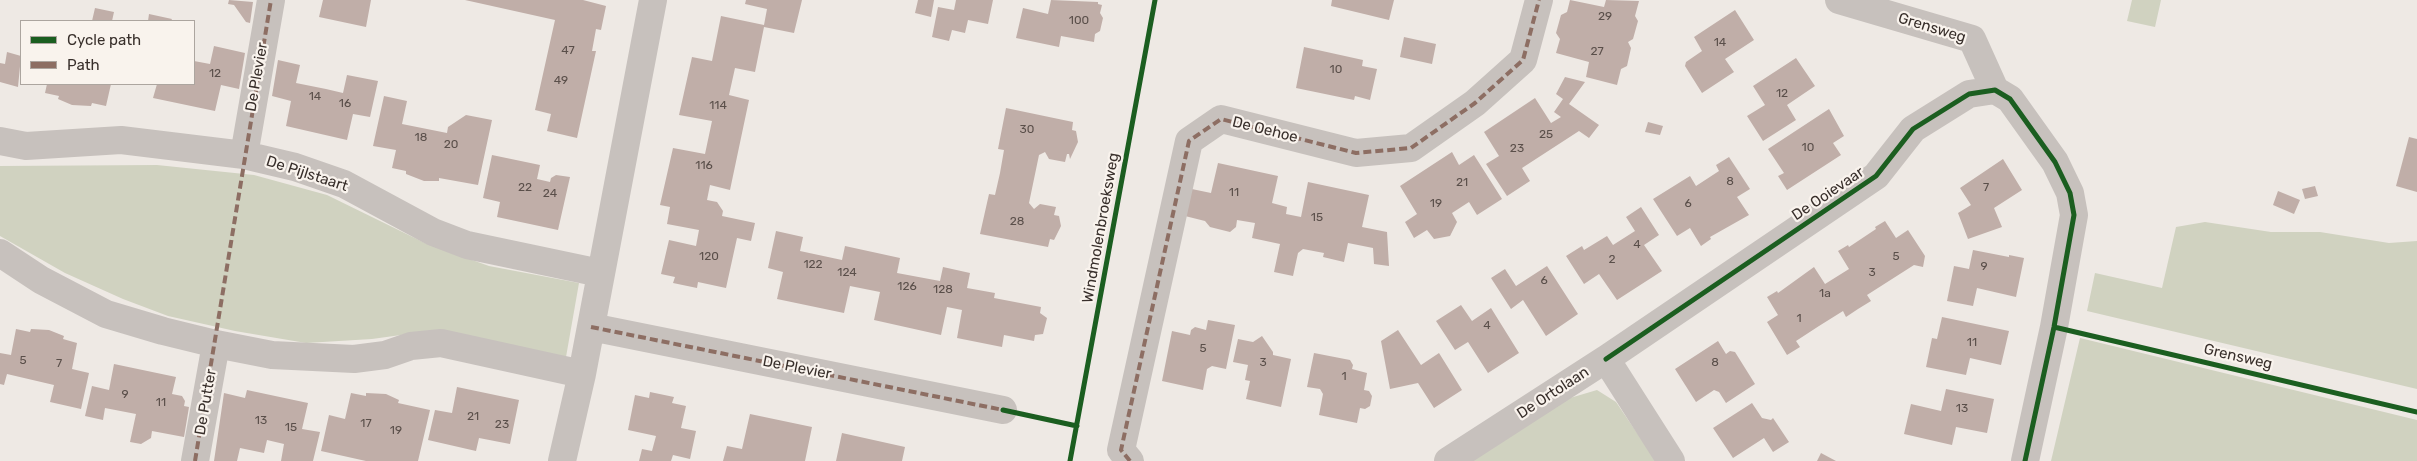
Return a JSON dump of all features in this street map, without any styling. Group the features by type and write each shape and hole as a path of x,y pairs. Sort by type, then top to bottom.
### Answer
{"street":[{"name":"De Plevier","path":"244,155 271,0"},
{"path":"562,461 582,374 654,0"},
{"name":"De Oehoe","path":"1130,461 1121,450 1189,141 1222,119 1356,153 1411,148 1476,103 1523,60 1539,0"},
{"name":"Grensweg","path":"1839,0 1972,39 1995,90"},
{"path":"1995,90 2010,99 2055,162 2070,193 2074,215 2054,327 2025,461"},
{"name":"De Ooievaar","path":"1606,359 1876,176 1913,129 1969,94 1995,90"},
{"name":"De Pijlstaart","path":"0,141 26,146 121,140 244,155 294,167 344,184 433,232 467,245 600,273"},
{"path":"0,253 42,280 106,314 163,332 216,344 272,355 354,359 385,355 411,346 440,343 582,374"},
{"name":"De Plevier","path":"591,327 1003,410"},
{"name":"De Putter","path":"196,461 216,344"},
{"name":"De Ortolaan","path":"1448,461 1606,359 1671,461"}],"green space":[{"path":"2132,0 2161,0 2155,27 2127,21"},
{"path":"157,165 254,175 327,195 427,244 489,266 579,283 566,357 437,330 372,339 306,343 235,331 168,316 123,299 65,273 0,236 0,166"},
{"path":"2205,222 2271,232 2320,232 2389,243 2417,241 2417,389 2087,311 2095,273 2162,288 2176,227"},
{"path":"2080,338 2417,420 2417,461 2051,461"},
{"path":"1597,390 1616,402 1656,461 1470,461 1570,398"}],"building":[{"path":"229,0 253,2 250,23 246,22 234,5 228,4"},
{"path":"323,0 371,0 366,27 319,17"},
{"path":"465,0 583,0 606,6 601,30 596,29 592,51 596,51 577,138 547,131 551,114 535,110 555,20"},
{"path":"746,0 802,0 794,33 764,27 755,72 735,68 729,95 749,100 730,190 710,185 707,200 717,202 723,211 722,216 755,223 751,241 737,238 726,288 698,282 697,288 673,283 675,277 661,274 669,240 696,246 699,230 667,224 670,207 660,205 673,148 705,154 712,121 679,115 692,57 712,61 721,16 764,25 767,9 745,4"},
{"path":"918,0 934,0 931,17 915,13"},
{"path":"956,0 993,0 988,24 968,20 965,33 952,30 949,41 932,37 938,7 954,10"},
{"path":"1051,0 1098,2 1098,4 1102,5 1100,13 1103,18 1100,31 1095,34 1094,42 1061,36 1059,47 1016,38 1023,8 1048,14"},
{"path":"1332,0 1394,0 1389,20 1331,6"},
{"path":"1570,0 1604,7 1606,0 1639,1 1635,16 1638,21 1633,39 1628,42 1631,48 1627,66 1621,69 1617,85 1586,77 1589,62 1556,53 1560,39 1556,33 1561,15 1567,12"},
{"path":"95,8 114,12 112,20 92,20"},
{"path":"1735,10 1754,40 1725,59 1734,72 1702,93 1685,66 1686,62 1702,51 1694,37"},
{"path":"149,14 172,19 172,20 148,20"},
{"path":"1404,37 1436,44 1432,64 1400,57"},
{"path":"214,46 245,53 239,89 221,85 215,111 153,98 157,85 195,85 195,61 210,64"},
{"path":"1304,47 1363,60 1362,66 1377,69 1370,100 1355,96 1354,100 1296,88"},
{"path":"7,52 20,56 18,87 0,82 0,63 5,64"},
{"path":"1796,58 1815,86 1787,105 1796,120 1763,141 1747,116 1765,105 1753,86"},
{"path":"278,60 300,65 296,83 343,93 347,75 378,81 370,117 353,114 347,140 286,126 291,101 272,96"},
{"path":"1565,77 1585,82 1569,104 1599,125 1589,138 1579,131 1522,168 1530,181 1507,196 1486,164 1499,156 1484,132 1535,98 1551,123 1561,117 1554,112 1563,99 1556,94"},
{"path":"47,85 111,85 106,106 92,103 91,106 72,105 58,99 59,96 45,93"},
{"path":"384,96 407,101 402,124 447,133 448,127 466,115 492,120 478,185 439,178 439,181 424,181 406,174 406,171 392,168 396,150 373,146"},
{"path":"1006,108 1073,122 1072,130 1076,131 1078,142 1070,159 1069,154 1067,154 1065,162 1049,159 1045,152 1039,155 1029,203 1034,209 1040,204 1056,207 1054,215 1059,216 1061,226 1054,240 1050,239 1048,247 980,234 989,194 995,195 1000,173 1004,150 998,149"},
{"path":"1829,109 1844,136 1833,143 1841,155 1787,190 1778,176 1784,173 1768,149"},
{"path":"1648,122 1663,126 1660,135 1645,132"},
{"path":"2409,137 2417,139 2417,192 2396,186"},
{"path":"1452,152 1459,165 1474,155 1502,199 1477,215 1469,202 1452,213 1457,222 1450,236 1434,239 1427,230 1414,238 1405,222 1417,214 1400,186"},
{"path":"492,155 540,165 537,179 550,182 551,178 556,175 570,177 558,230 497,217 500,202 483,198"},
{"path":"1729,157 1750,189 1737,197 1749,215 1710,237 1711,239 1701,246 1690,228 1677,236 1653,199 1690,176 1696,186 1719,171 1716,165"},
{"path":"2003,159 2022,190 1994,208 2002,227 1968,239 1958,213 1971,205 1960,188"},
{"path":"1218,163 1278,176 1272,203 1287,207 1286,214 1301,217 1308,182 1369,195 1362,227 1387,232 1389,266 1374,264 1373,248 1348,243 1344,262 1323,257 1324,253 1303,249 1298,253 1293,276 1274,272 1280,244 1252,238 1255,223 1237,220 1236,227 1230,232 1210,227 1205,221 1181,215 1187,188 1211,193"},
{"path":"2315,186 2318,196 2305,199 2302,189"},
{"path":"2278,191 2300,200 2294,214 2273,205"},
{"path":"1641,207 1659,235 1644,245 1662,271 1617,300 1599,274 1584,284 1566,256 1582,246 1584,250 1607,236 1613,245 1635,231 1626,217"},
{"path":"1885,221 1896,238 1908,230 1925,256 1923,267 1914,265 1867,295 1871,301 1846,317 1843,311 1819,326 1796,341 1800,347 1787,355 1767,322 1778,315 1767,297 1777,291 1778,293 1814,267 1825,284 1849,269 1838,251 1848,245 1849,247"},
{"path":"776,231 803,237 800,251 842,260 845,246 900,258 897,273 940,281 943,267 970,273 967,288 995,293 994,298 1041,307 1040,313 1047,318 1043,334 1035,335 1034,341 1004,335 1002,347 957,338 962,310 947,307 941,335 874,320 880,292 850,286 844,313 777,299 783,272 768,268"},
{"path":"1973,250 2024,258 2016,297 1977,288 1973,306 1947,301 1954,266 1969,269"},
{"path":"1547,266 1578,314 1546,336 1523,300 1511,309 1491,278 1505,269 1516,286"},
{"path":"1461,305 1472,321 1491,308 1519,353 1488,373 1468,342 1455,350 1436,321"},
{"path":"1942,317 2009,331 2001,365 1970,358 1966,375 1926,367 1932,338 1937,339"},
{"path":"1208,320 1235,325 1226,369 1212,366 1207,369 1203,390 1162,381 1172,331 1190,335 1191,330 1195,327 1206,330"},
{"path":"16,329 30,332 31,329 49,330 64,336 63,339 77,343 72,369 89,373 81,409 50,402 54,385 7,374 4,385 0,384 0,353 11,355"},
{"path":"1398,330 1421,365 1439,353 1462,390 1434,408 1418,383 1390,389 1381,341"},
{"path":"1262,336 1273,352 1273,355 1291,359 1281,407 1246,399 1250,381 1245,380 1248,365 1233,362 1238,339 1253,342"},
{"path":"1718,341 1726,354 1730,351 1735,352 1755,384 1726,403 1719,392 1714,390 1696,402 1675,369"},
{"path":"1314,353 1350,360 1353,365 1352,369 1367,373 1364,390 1369,391 1372,396 1370,406 1365,409 1360,408 1357,423 1319,415 1323,394 1320,389 1307,387"},
{"path":"114,364 176,377 172,394 182,396 185,401 184,406 189,407 184,437 152,431 151,438 141,444 130,442 136,414 105,408 103,420 85,416 92,386 109,390"},
{"path":"457,387 519,400 510,444 479,438 476,451 428,440 435,410 452,413"},
{"path":"1946,389 1994,399 1987,433 1956,427 1952,445 1904,434 1911,404 1941,411"},
{"path":"247,390 308,403 302,429 320,432 313,461 281,461 284,444 267,440 264,453 240,448 237,461 214,461 224,393 245,398"},
{"path":"650,392 674,397 672,403 686,406 681,428 696,431 690,459 673,455 671,461 639,461 642,449 652,451 656,436 628,430 635,395 649,398"},
{"path":"351,393 366,396 366,393 386,394 399,400 398,403 430,410 418,461 366,461 321,451 329,415 345,419"},
{"path":"1752,403 1762,418 1771,420 1773,418 1789,442 1773,452 1764,438 1733,458 1713,428"},
{"path":"750,414 812,427 805,461 723,461 727,446 742,449"},
{"path":"842,433 905,447 902,461 836,461"},
{"path":"1821,453 1836,461 1817,461"}],"marked path":[{"path":"195,461 271,0"},
{"path":"1130,461 1121,450 1189,141 1221,119 1356,153 1411,148 1475,103 1523,60 1539,0"},
{"path":"591,327 1003,410"}],"cycle path":[{"name":"Windmolenbroeksweg","path":"1070,461 1155,0"},
{"path":"1606,359 1876,176 1913,129 1969,94 1995,90 2010,99 2055,162 2070,193 2074,215 2054,327 2025,461"},
{"path":"2054,327 2417,412"},
{"path":"1003,410 1077,426"}]}
